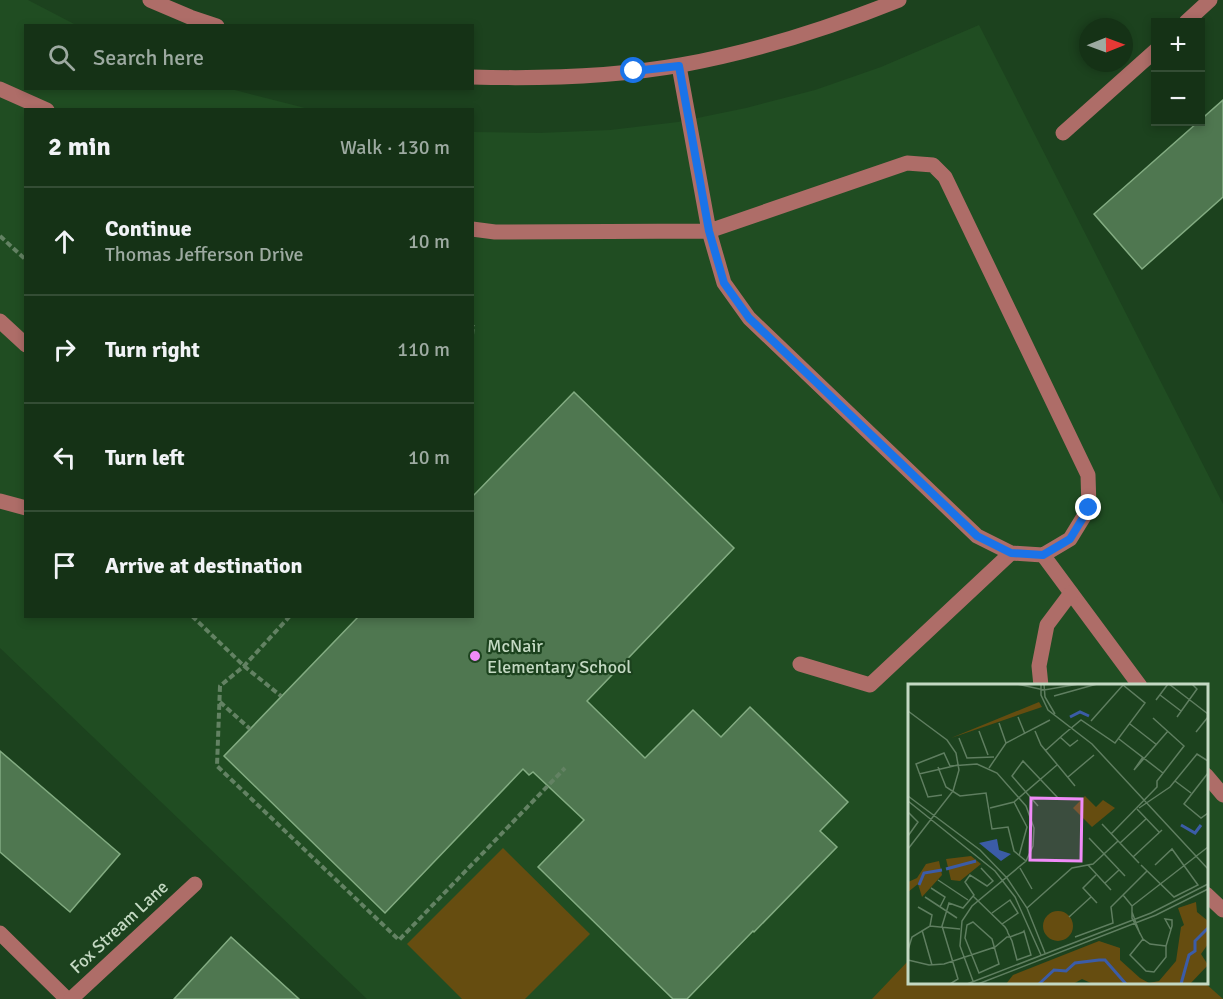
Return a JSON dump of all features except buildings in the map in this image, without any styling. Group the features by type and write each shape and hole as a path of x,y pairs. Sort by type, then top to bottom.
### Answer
{"street":[{"path":"150,0 212,24"},
{"path":"474,77 588,75 679,66 724,57 813,33 899,0"},
{"path":"1190,18 1210,0"},
{"path":"1063,133 1151,54"},
{"path":"474,229 495,232 709,231 907,163 933,165 945,177 1088,475 1089,508 1070,539 1043,555 1011,553 977,536 749,318 724,283 709,231 679,66"},
{"path":"0,89 43,108"},
{"path":"0,321 24,343"},
{"path":"0,501 24,507"},
{"path":"800,664 870,685 1011,553"},
{"path":"1043,555 1139,684"},
{"path":"1041,684 1039,666 1047,625 1071,593"},
{"path":"1208,777 1223,795"},
{"name":"Fox Stream Lane","path":"69,999 195,884"},
{"path":"1208,896 1223,910"},
{"path":"0,933 69,999"}],"path":[{"path":"0,236 24,258"},
{"path":"194,618 244,666 281,696"},
{"path":"288,618 244,666 220,686 217,766 399,940 565,768"},
{"path":"219,701 250,729"}],"shaded area":[{"path":"0,0 28,0 74,24 24,24 24,90 235,90 305,108 24,108 24,618 474,618 474,132 539,133 610,130 678,122 746,108 815,90 881,67 979,25 1223,504 1223,999 367,999 0,648"},
{"path":"503,848 590,934 525,999 462,999 407,944"},
{"path":"908,961 908,984 1206,984 1223,999 872,999"}],"place":[{"name":"McNair Elementary School","path":"475,656"}],"route":[{"path":"634,71 679,66 709,231 724,283 749,318 977,536 1011,553 1043,555 1070,539 1089,508"}]}
